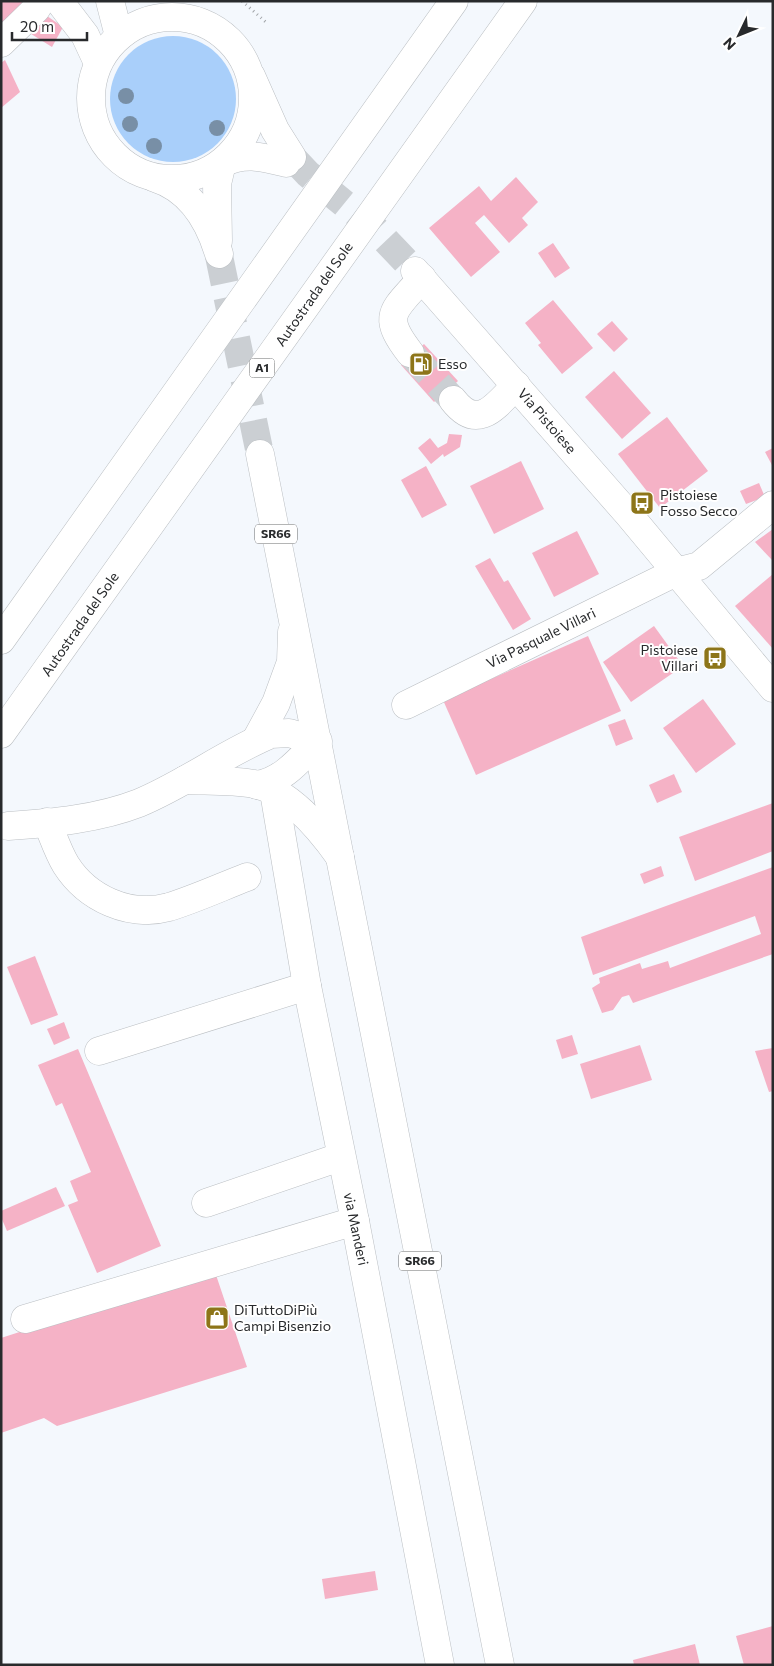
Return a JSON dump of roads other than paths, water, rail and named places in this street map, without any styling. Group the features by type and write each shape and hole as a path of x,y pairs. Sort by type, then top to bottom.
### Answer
{"main road":[{"path":"1,43 36,9 41,1"},
{"path":"59,1 85,35 98,63"},
{"path":"64,1 80,15 119,36"},
{"path":"110,1 119,36"},
{"path":"150,1 175,16 200,21 222,34 240,53 289,160 256,155 234,157 194,176 174,179 153,177"},
{"path":"1,640 454,1"},
{"name":"Autostrada del Sole","path":"1,734 523,1"},
{"path":"175,16 145,21 119,36 98,63 91,88 91,102 95,121 102,139 110,150 129,167 172,185 194,204 210,229 219,255 217,202 222,162 236,149 250,124 254,105 251,76"},
{"name":"Via Pistoiese","path":"410,353 396,334 392,316 419,275 516,385 773,688"},
{"path":"452,400 464,412 479,416 488,414 516,385"},
{"name":"SR66","path":"260,454 500,1665"},
{"path":"676,572 699,566 773,505"},
{"name":"Via Pasquale Villari","path":"406,705 676,572"},
{"path":"256,740 276,703 291,662 292,615"},
{"path":"8,826 104,814 139,803 256,740 271,734 289,733 318,741"},
{"path":"266,789 268,784 280,777 318,741"},
{"path":"184,780 266,789 302,811 340,857"},
{"name":"via Manderi","path":"266,789 340,1157 355,1221 440,1665"},
{"path":"47,822 66,865 90,892 112,905 134,908 167,907 248,877"},
{"path":"98,1051 307,986"},
{"path":"206,1203 340,1157"},
{"path":"25,1319 355,1221"}],"tunnel":[{"path":"292,157 308,174 374,228 415,271"},
{"path":"219,256 260,454"},
{"path":"410,353 453,400"}],"place":[{"name":"Esso","path":"421,364"},
{"name":"Pistoiese Fosso Secco","path":"642,503"},
{"name":"Pistoiese Villari","path":"715,658"},
{"name":"DiTuttoDiPiù Campi Bisenzio","path":"217,1318"}]}
